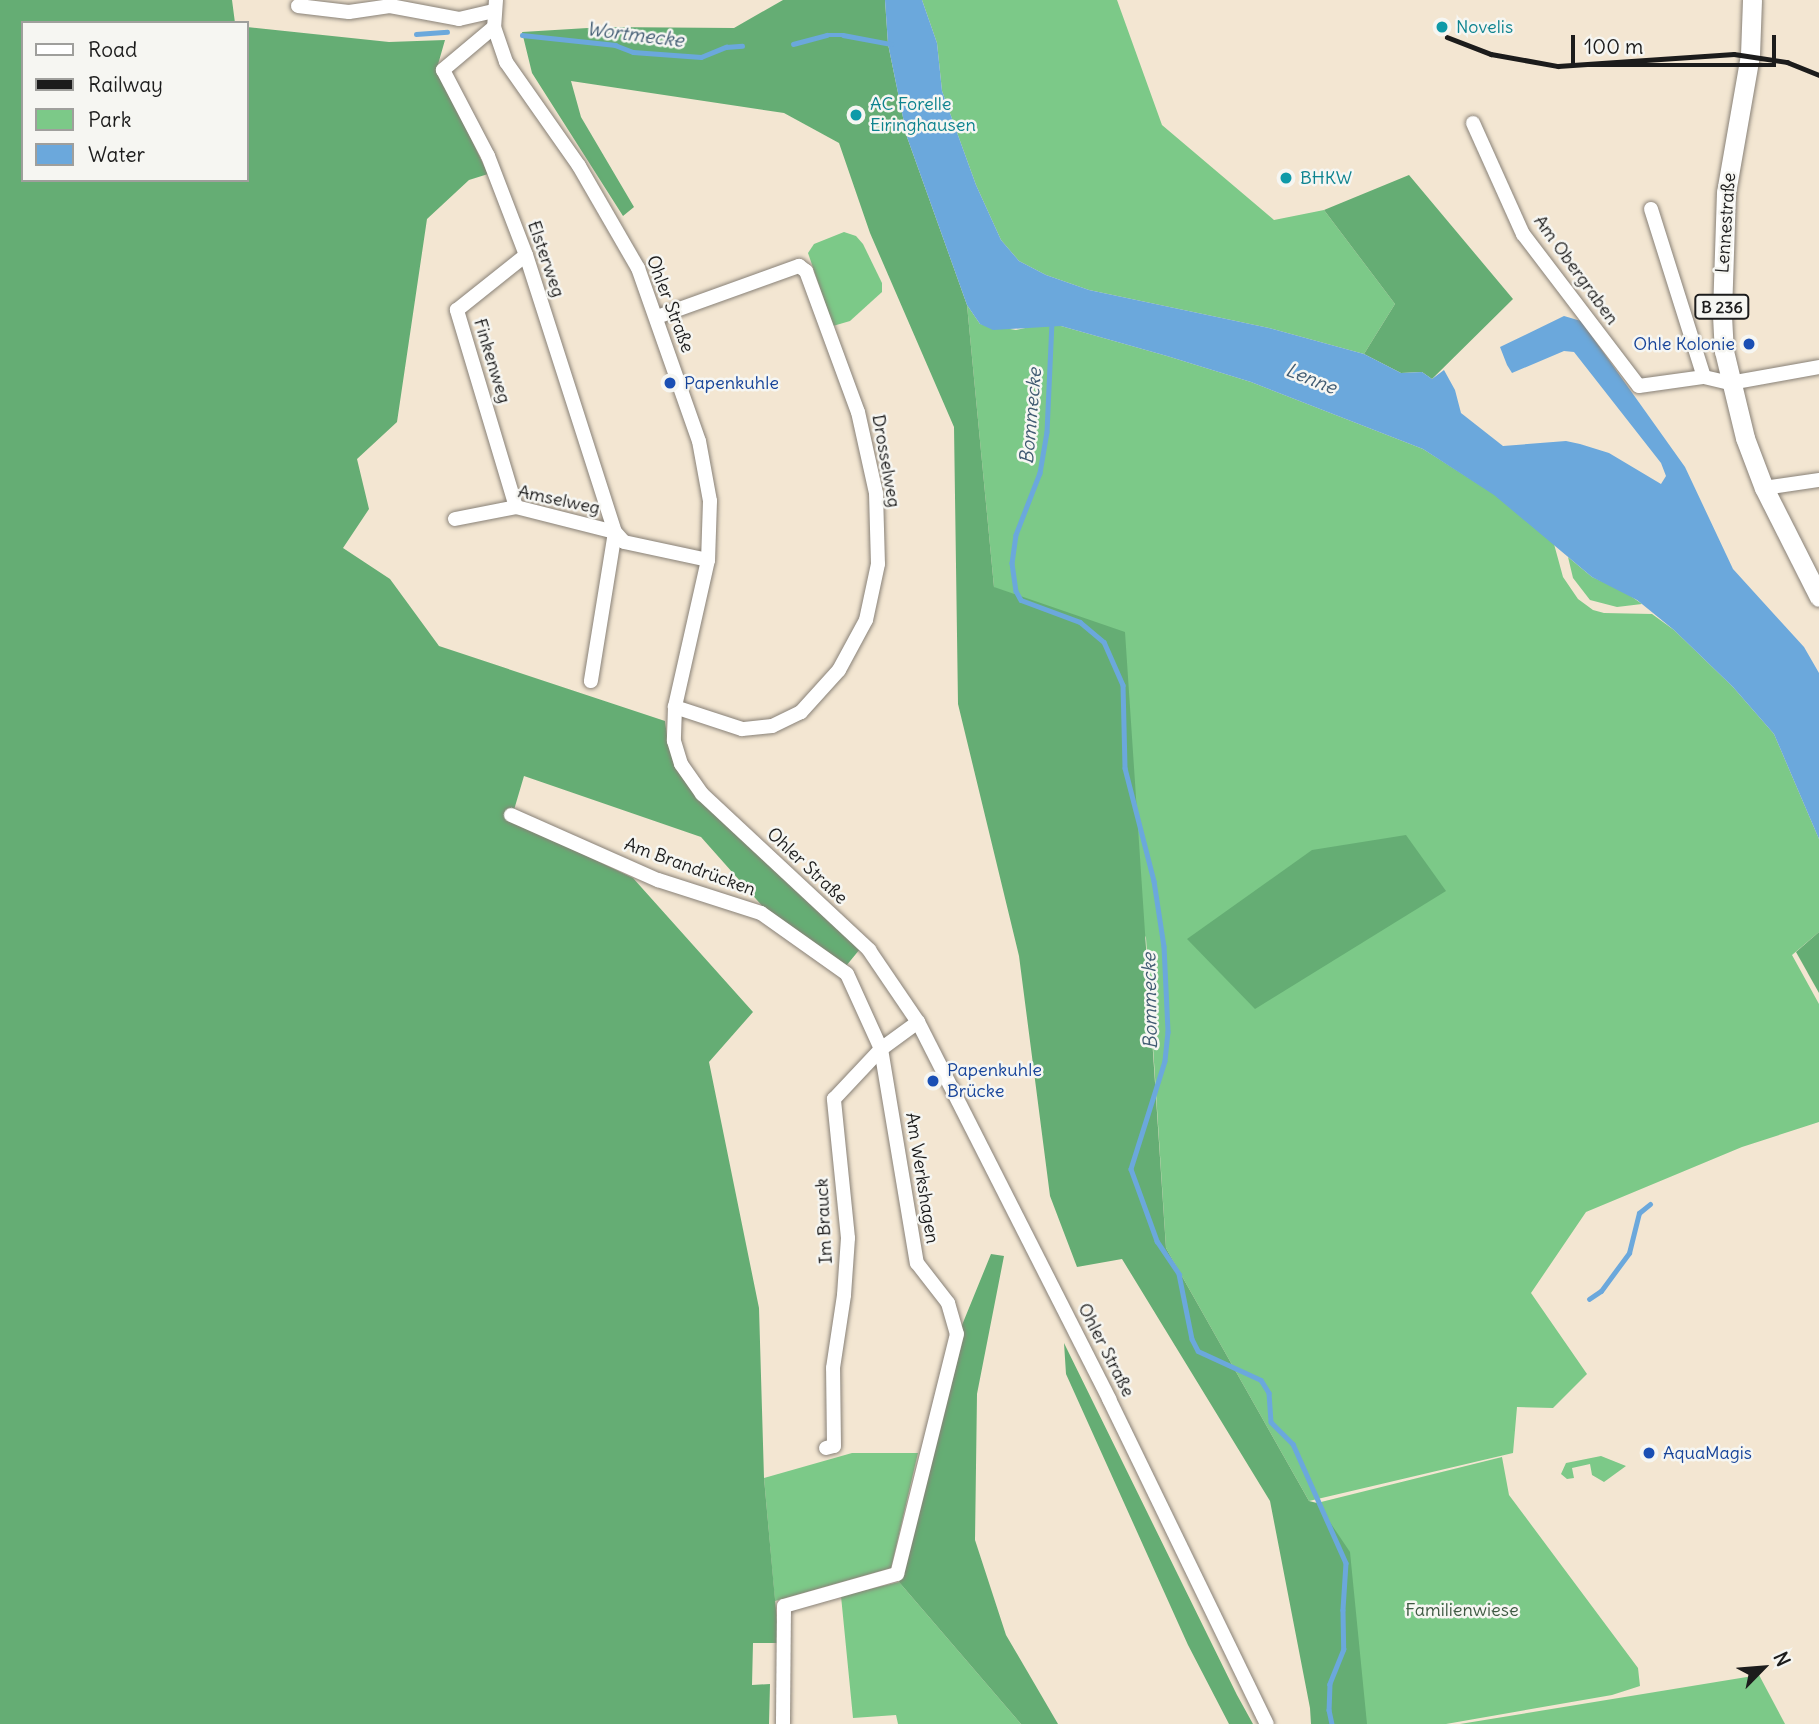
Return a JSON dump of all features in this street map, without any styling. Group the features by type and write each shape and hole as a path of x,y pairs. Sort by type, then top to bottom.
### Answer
{"main road":[{"name":"Lennestraße","path":"1752,0 1750,55 1726,192 1722,315 1730,383 1745,438 1764,488 1819,597"}],"street":[{"name":"Ohler Straße","path":"298,6 349,12 390,6 459,19 495,5 494,27 506,62 610,216 638,268 699,442 710,501 708,560 674,707 674,741 681,764 702,794 869,950 918,1022 1267,1724"},
{"name":"Elsterweg","path":"494,27 443,70 488,156 526,255 615,532"},
{"name":"Am Obergraben","path":"1473,123 1523,234 1639,386 1704,377 1730,383"},
{"path":"1651,209 1704,377"},
{"name":"Finkenweg","path":"516,507 457,310 526,255"},
{"name":"Drosselweg","path":"657,317 799,266 806,271 858,412 876,494 878,564 866,620 839,670 801,712 772,726 742,729 674,707"},
{"path":"1730,383 1819,367"},
{"path":"1764,488 1819,480"},
{"name":"Amselweg","path":"455,519 516,507 615,532 624,542 708,560"},
{"name":"Amselweg","path":"591,681 615,532"},
{"name":"Am Brandrücken","path":"511,815 658,880 761,913 847,974 881,1049"},
{"name":"Im Brauck","path":"826,1448 834,1447 833,1368 844,1295 848,1238 834,1099 881,1049 918,1022"},
{"name":"Am Werkshagen","path":"783,1724 785,1606 897,1574 957,1334 948,1303 917,1264 881,1049"}],"green space":[{"path":"0,0 232,0 235,21 21,21 21,182 248,182 248,27 389,42 445,40 437,68 488,174 469,180 427,219 397,422 357,459 369,509 343,548 390,579 439,646 665,721 668,744 676,767 860,949 846,966 764,908 701,837 524,776 511,820 633,878 753,1012 709,1062 759,1308 764,1478 779,1643 753,1643 752,1685 770,1684 769,1724 0,1724"},
{"path":"783,0 885,0 888,44 907,137 967,305 994,587 1125,632 1166,1248 1309,1501 1317,1503 1350,1552 1367,1724 1311,1724 1270,1501 1122,1259 1077,1267 1050,1196 1019,956 958,704 954,427 870,233 839,143 784,113 571,81 581,117 634,207 623,216 532,73 522,32 604,27 734,28"},
{"path":"922,0 1117,0 1162,125 1274,220 1324,210 1395,304 1364,354 1269,328 1089,290 1046,275 1019,261 1001,240 976,185 942,91 937,43"},
{"path":"1409,175 1513,299 1432,379 1422,372 1401,373 1364,354 1395,304 1324,210"},
{"path":"844,232 856,236 863,244 882,283 882,292 850,321 833,326 808,253 814,244"},
{"path":"967,305 980,324 1016,330 1039,325 1061,326 1251,382 1423,449 1494,494 1554,544 1563,577 1578,599 1593,610 1604,613 1652,614 1674,630 1733,687 1774,734 1819,839 1819,932 1792,955 1819,1004 1819,1122 1742,1147 1586,1212 1531,1293 1587,1374 1553,1408 1517,1407 1513,1453 1309,1501 1166,1248 1146,938 994,587"},
{"path":"1568,557 1592,577 1622,590 1642,604 1617,607 1590,600 1573,578"},
{"path":"1406,835 1446,891 1255,1009 1187,939 1312,850"},
{"path":"1819,932 1819,993 1796,952"},
{"path":"991,1254 1004,1256 977,1394 975,1540 1006,1635 1058,1724 1021,1724 899,1582 960,1330"},
{"path":"1064,1343 1253,1724 1229,1724 1188,1645 1066,1374"},
{"path":"852,1453 918,1453 891,1568 775,1601 764,1478"},
{"path":"1601,1456 1626,1466 1604,1482 1592,1475 1590,1464 1572,1468 1574,1478 1567,1479 1561,1474 1566,1463"},
{"name":"Familienwiese","path":"1502,1457 1509,1495 1638,1668 1640,1686 1612,1695 1446,1724 1366,1724 1317,1503"},
{"path":"899,1582 1021,1724 898,1724 896,1715 853,1718 841,1596"},
{"path":"1759,1675 1785,1724 1460,1724"}],"water":[{"name":"Lenne","path":"885,0 922,0 937,43 942,91 976,185 1001,240 1019,261 1046,275 1089,290 1269,328 1364,354 1401,373 1422,372 1432,379 1444,370 1455,390 1461,413 1503,446 1566,441 1580,444 1609,453 1661,484 1666,476 1661,463 1574,352 1564,351 1512,373 1507,365 1500,347 1564,316 1581,321 1685,467 1733,569 1804,647 1819,673 1819,839 1774,734 1733,687 1674,630 1637,600 1592,577 1494,495 1423,449 1251,382 1061,326 993,330 980,324 967,305 907,137 888,44"}],"waterway":[{"name":"Wortmecke","path":"416,34 447,32"},
{"name":"Wortmecke","path":"522,35 615,45 633,52 701,57 726,47 742,46"},
{"name":"Wortmecke","path":"793,44 827,35 843,35 891,44"},
{"name":"Bommecke","path":"1052,322 1047,432 1040,473 1016,535 1012,563 1016,591 1021,600 1080,622 1104,642 1123,685 1125,768 1154,881 1164,946 1168,1032 1165,1061 1131,1169 1157,1241 1179,1274 1192,1339 1198,1351 1261,1380 1269,1393 1271,1422 1293,1444 1346,1563 1344,1649 1330,1684 1329,1710 1332,1724"},
{"path":"1589,1299 1601,1291 1629,1253 1639,1213 1650,1204"}],"railway":[{"path":"1447,37 1491,54 1558,66 1734,54 1787,62 1819,75"}],"place":[{"name":"Novelis","path":"1442,27"},
{"name":"AC Forelle Eiringhausen","path":"856,115"},
{"name":"BHKW","path":"1286,178"},
{"name":"Ohle Kolonie","path":"1749,344"},
{"name":"Papenkuhle","path":"670,383"},
{"name":"Papenkuhle Brücke","path":"933,1081"},
{"name":"AquaMagis","path":"1649,1453"}]}
